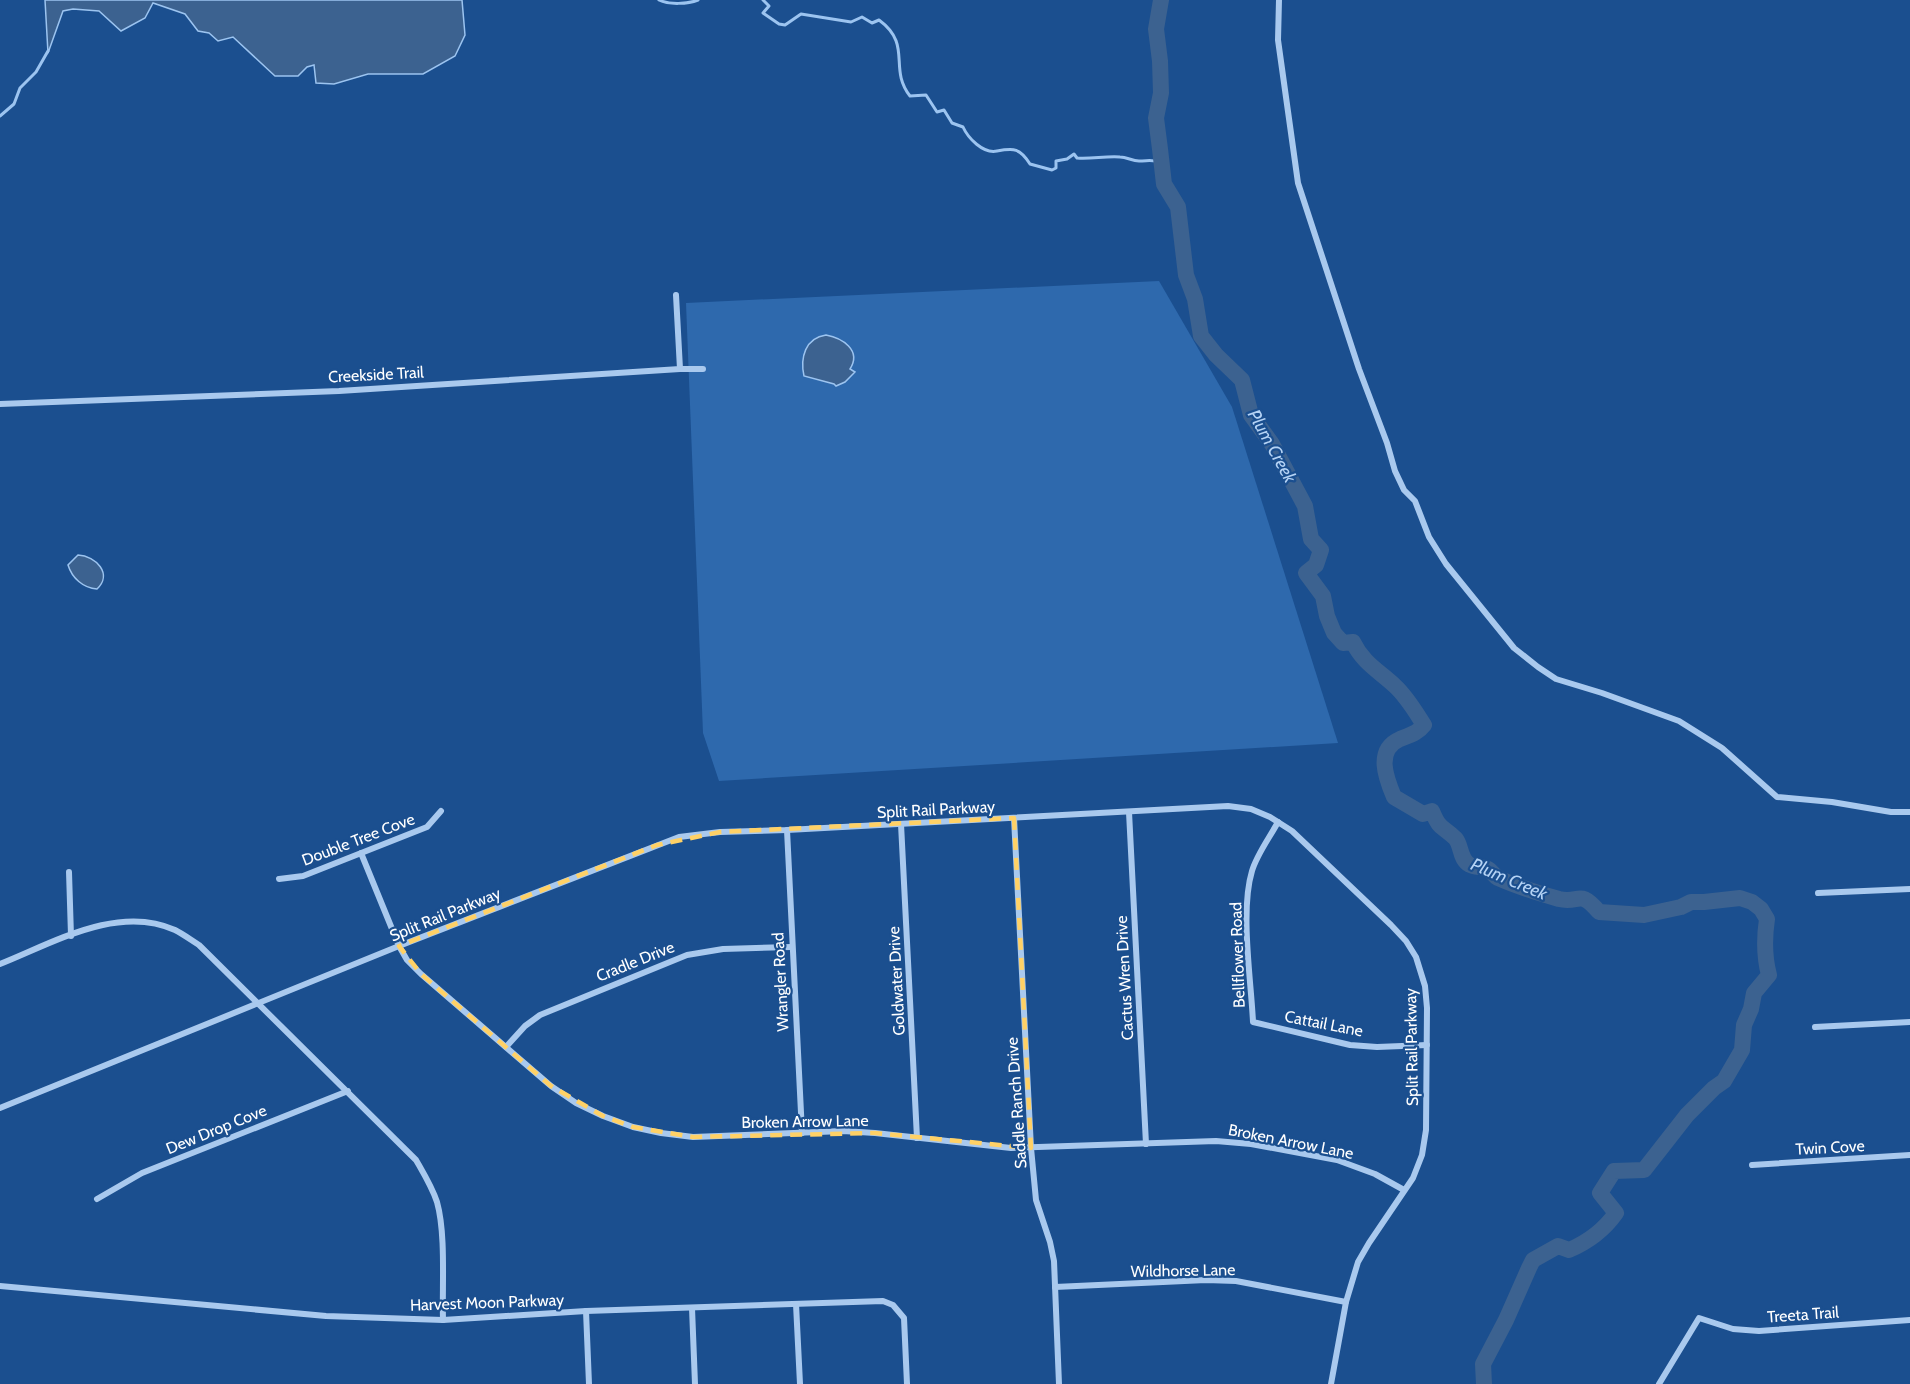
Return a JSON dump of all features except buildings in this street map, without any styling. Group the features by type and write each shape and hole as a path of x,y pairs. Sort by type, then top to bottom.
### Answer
{"street":[{"path":"1279,0 1278,40 1298,183 1359,369 1388,443 1395,471 1404,490 1415,501 1429,537 1446,564 1514,648 1556,679 1679,721 1722,748 1777,797 1832,802 1891,812 1910,812"},
{"path":"676,296 680,369"},
{"name":"Creekside Trail","path":"0,404 339,391 702,369"},
{"name":"Split Rail Parkway","path":"0,1108 399,946 679,837 720,832 1228,806 1251,809 1278,822 1300,839 1406,941 1416,957 1425,986 1426,1130 1422,1155 1413,1178 1358,1262 1346,1302 1331,1384"},
{"name":"Double Tree Cove","path":"279,879 303,876 427,826 441,811"},
{"name":"Cactus Wren Drive","path":"1129,812 1146,1144"},
{"name":"Saddle Ranch Drive","path":"1014,818 1031,1148 1036,1200 1050,1242 1055,1287 1059,1384"},
{"name":"Bellflower Road","path":"1253,1022 1247,916 1248,893 1253,869 1278,822"},
{"name":"Goldwater Drive","path":"901,824 917,1138"},
{"name":"Wrangler Road","path":"787,830 802,1133"},
{"name":"Broken Arrow Lane","path":"361,853 399,946 407,960 551,1086 576,1103 633,1127 661,1134 693,1137 843,1131 1011,1148 1216,1141 1251,1144 1337,1160 1375,1174 1404,1190"},
{"path":"69,872 72,936"},
{"path":"1818,893 1910,889"},
{"path":"0,964 112,923 135,921 156,924 176,930 199,945 416,1160 429,1182 441,1223 443,1320"},
{"name":"Cradle Drive","path":"506,1047 525,1026 540,1015 687,955 723,949 791,947"},
{"name":"Cattail Lane","path":"1253,1022 1350,1045 1377,1047 1427,1045"},
{"path":"1815,1027 1910,1022"},
{"name":"Dew Drop Cove","path":"97,1198 142,1173 348,1091"},
{"name":"Twin Cove","path":"1752,1165 1910,1155"},
{"name":"Wildhorse Lane","path":"1055,1287 1206,1280 1236,1281 1346,1302"},
{"name":"Harvest Moon Parkway","path":"0,1286 326,1316 443,1320 586,1311 883,1301 893,1305 904,1318 907,1384"},
{"path":"796,1304 800,1384"},
{"path":"692,1308 695,1384"},
{"path":"586,1311 589,1384"},
{"name":"Treeta Trail","path":"1659,1384 1699,1318 1733,1329 1760,1331 1910,1320"}],"highlighted area":[{"path":"1014,818 1031,1148 875,1133 693,1137 633,1127 603,1116 551,1086 421,974 399,946 657,845 720,832"}],"shaded area":[{"path":"45,0 462,0 465,35 455,56 423,74 368,74 334,84 316,83 314,65 307,67 298,76 275,76 233,37 218,41 209,33 198,31 185,14 153,3 145,18 121,31 99,11 73,9 63,11 48,53"},
{"path":"1159,281 1232,407 1338,743 719,781 703,733 686,303"},
{"path":"826,335 844,342 854,356 850,369 855,372 845,382 836,386 804,376 803,362 806,350 813,340"},
{"path":"78,555 96,562 103,572 102,583 97,589 79,582 72,574 68,565"}],"waterway":[{"path":"659,0 668,3 698,0"},
{"path":"763,0 769,6 763,13 779,24 785,25 801,14 851,22 862,17 872,23 879,20 895,38 901,76 910,96 926,95 937,112 944,110 952,123 963,127 968,136 981,148 992,151 1016,150 1030,164 1052,170 1056,168 1056,161 1067,159 1074,154 1077,158 1120,157 1163,163"},
{"name":"Plum Creek","path":"1161,0 1156,29 1161,93 1156,118 1164,184 1178,207 1186,275 1195,299 1201,336 1216,355 1242,380 1251,415 1272,444 1305,506 1311,539 1321,550 1316,565 1306,573 1323,596 1327,616 1334,633 1343,643 1353,642 1366,661 1395,686 1411,704 1424,725 1416,732 1392,744 1387,750 1386,773 1394,797 1423,814 1432,811 1439,824 1455,838 1464,859 1470,865 1486,868 1498,878 1528,890 1559,899 1583,899 1599,912 1644,915 1681,907 1691,902 1740,898 1752,902 1761,909 1767,919 1765,947 1769,975 1754,993 1751,1009 1744,1025 1742,1050 1724,1081 1687,1115 1644,1170 1614,1171 1600,1193 1616,1213 1601,1230 1569,1250 1558,1246 1533,1260 1483,1364 1484,1384"},
{"path":"0,116 14,104 20,88 36,72 48,51"}]}
